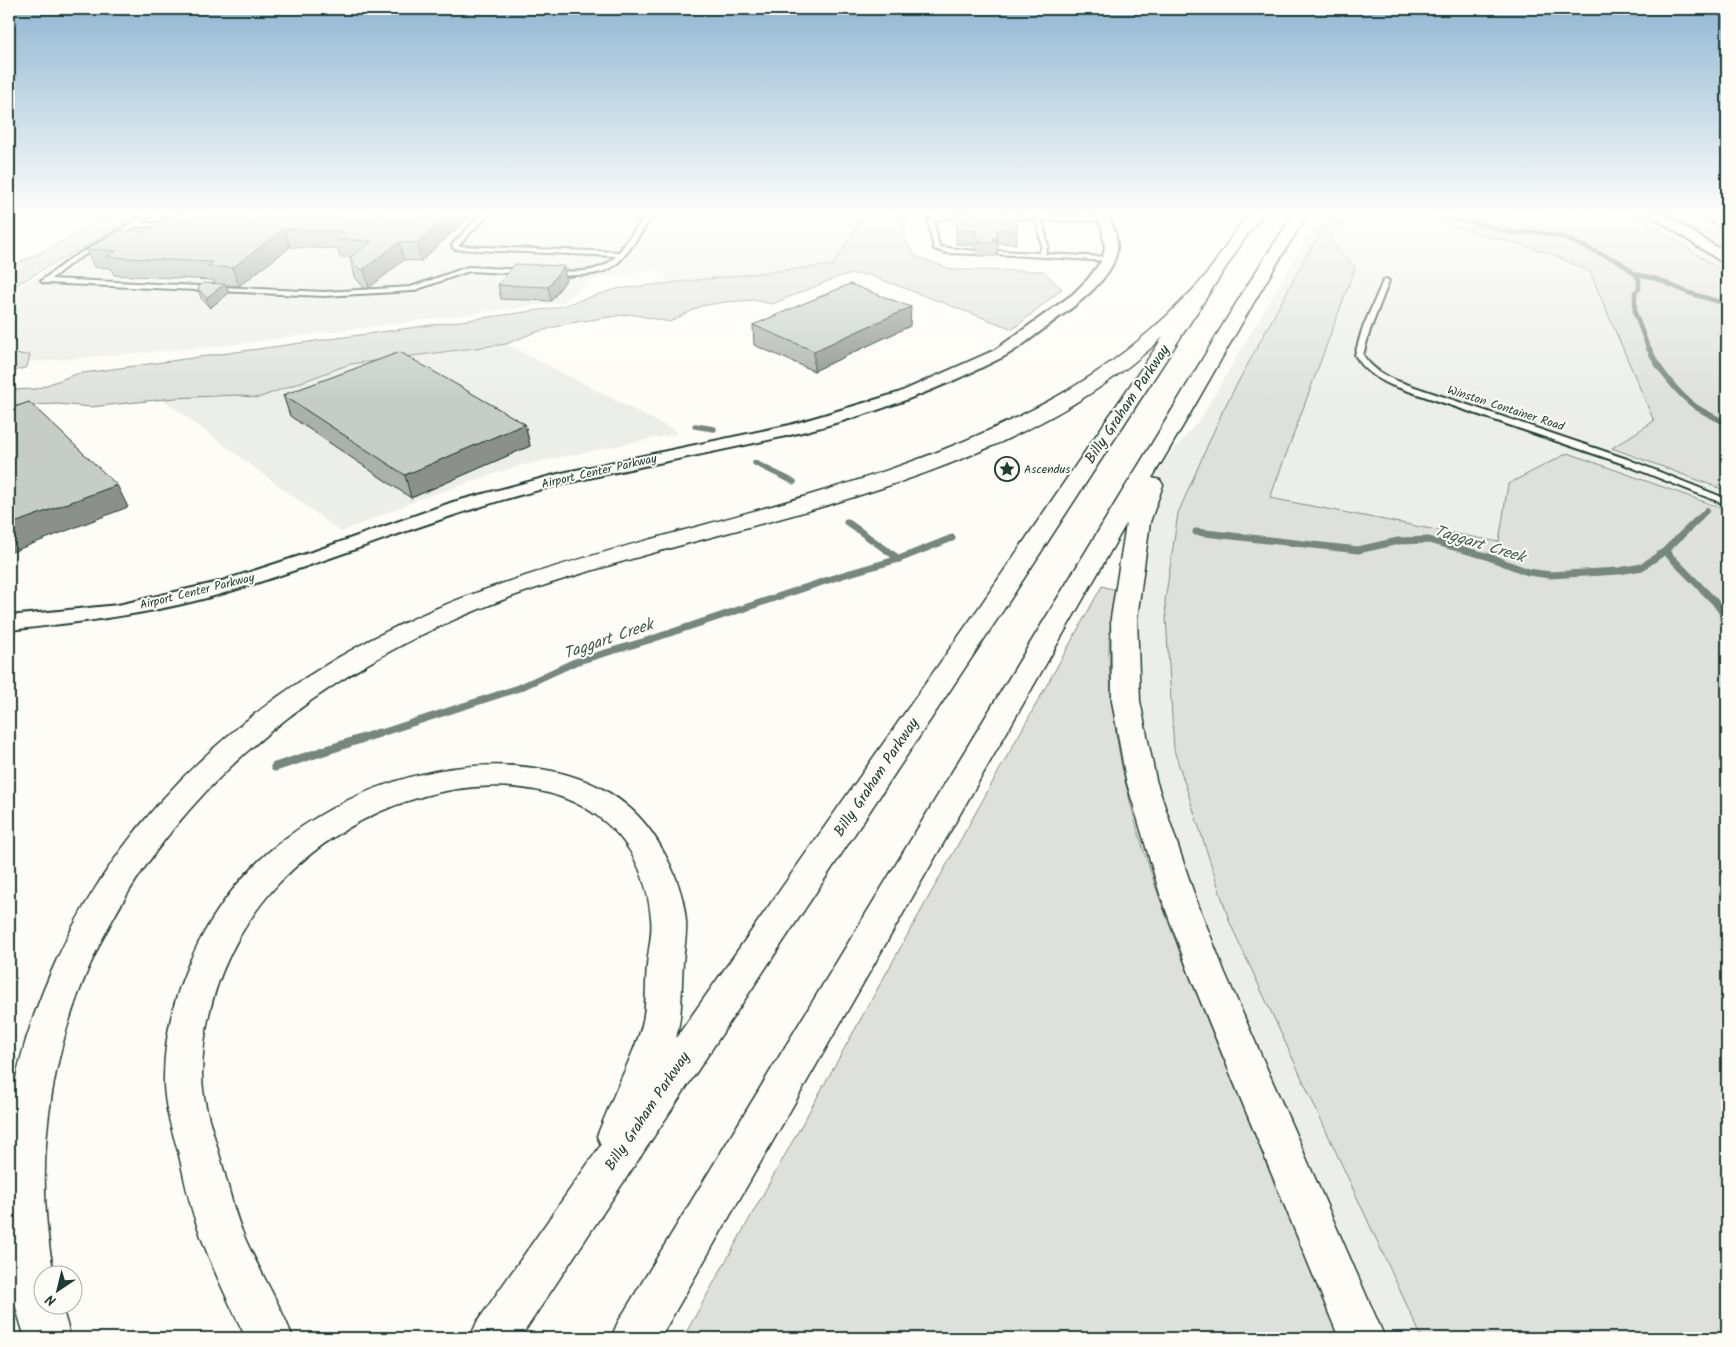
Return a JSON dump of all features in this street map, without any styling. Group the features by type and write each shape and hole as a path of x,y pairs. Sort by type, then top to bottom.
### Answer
{"highway":[{"name":"Billy Graham Parkway","path":"493,1338 983,620 1212,277"},
{"path":"634,1338 1133,492 1185,408 1261,277"},
{"path":"48,1338 43,1325 30,1262 24,1188 30,1106 44,1039 66,976 96,914 114,884 165,817 194,783 239,741 285,704 340,668 392,639 446,614 507,590 557,574 836,496 902,474 1008,430 1049,410 1092,384 1132,355 1208,282"},
{"path":"1185,408 1138,522 1127,588 1124,649 1126,701 1132,742 1152,818 1177,894 1204,965 1362,1338"},
{"path":"270,1338 218,1226 189,1120 183,1077 186,1030 200,980 216,943 240,906 269,872 322,830 354,811 393,794 433,782 474,776 513,775 549,780 582,790 610,806 628,822 648,851 663,885 669,923 660,1030 598,1184"}],"street":[{"name":"Airport Center Parkway","path":"9,623 118,611 224,587 325,554 460,506 562,478 794,429 904,396 1000,353 1078,297 1097,277"}],"lane":[{"path":"50,277 44,281 324,294 412,289 446,277"},
{"name":"Winston Container Road","path":"1386,281 1366,330 1359,355 1363,363 1372,372 1394,383 1624,461 1727,502"}],"shaded area":[{"path":"9,277 30,277 9,289"},
{"path":"36,277 609,277 590,280 563,302 219,346 19,363 9,362 9,293"},
{"path":"666,277 766,277 681,292"},
{"path":"726,277 839,277 772,304 754,300 701,306 670,322 630,314 570,323 533,333 506,344 350,364 258,398 236,395 175,398 91,407 58,404 9,406 9,390 36,389 76,374 555,308 616,289"},
{"path":"874,277 1049,277 1062,289 1013,329"},
{"path":"1284,277 1727,277 1727,1338 1362,1338 1207,973 1132,742 1138,522 1160,466 1201,418"},
{"path":"1295,277 1352,277 1270,498 1499,542 1508,484 1568,453 1727,510 1727,1338 1422,1338 1230,923 1174,750 1165,601 1178,513 1223,410"},
{"path":"1592,277 1727,277 1727,491 1612,448 1654,421"},
{"path":"506,344 679,433 518,466 422,498 341,532 158,396 387,358"},
{"path":"9,354 30,355 27,367 9,373"},
{"path":"1102,586 1116,590 1109,642 1112,702 1131,806 1146,857 1182,958 1340,1338 683,1338"}],"building":[{"path":"505,277 556,277 548,287 498,285"},
{"path":"203,283 225,284 206,298 198,288"},
{"path":"850,284 911,307 814,351 753,325"},
{"path":"400,352 525,424 405,475 283,395"},
{"path":"29,402 117,485 9,525 9,409"}],"waterway":[{"name":"Taggart Creek","path":"1637,277 1639,280 1639,289 1635,292 1635,313 1649,350"},
{"path":"1648,277 1689,293 1727,304"},
{"name":"Taggart Creek","path":"1649,348 1662,372 1682,395 1696,407 1727,424"},
{"path":"695,426 714,429"},
{"path":"755,463 794,482"},
{"name":"Taggart Creek","path":"1698,519 1707,510"},
{"name":"Taggart Creek","path":"1665,551 1698,519"},
{"path":"847,522 899,559"},
{"name":"Taggart Creek","path":"1196,532 1358,550 1398,541 1429,540 1486,556 1528,572 1550,575 1619,571 1642,567 1665,551"},
{"name":"Taggart Creek","path":"899,559 952,538"},
{"path":"1665,551 1715,602 1727,619"},
{"name":"Taggart Creek","path":"375,735 519,688 575,662 649,640 843,575 899,559"},
{"name":"Taggart Creek","path":"275,767 379,733"}],"place":[{"name":"Ascendus","path":"1007,469"}]}
